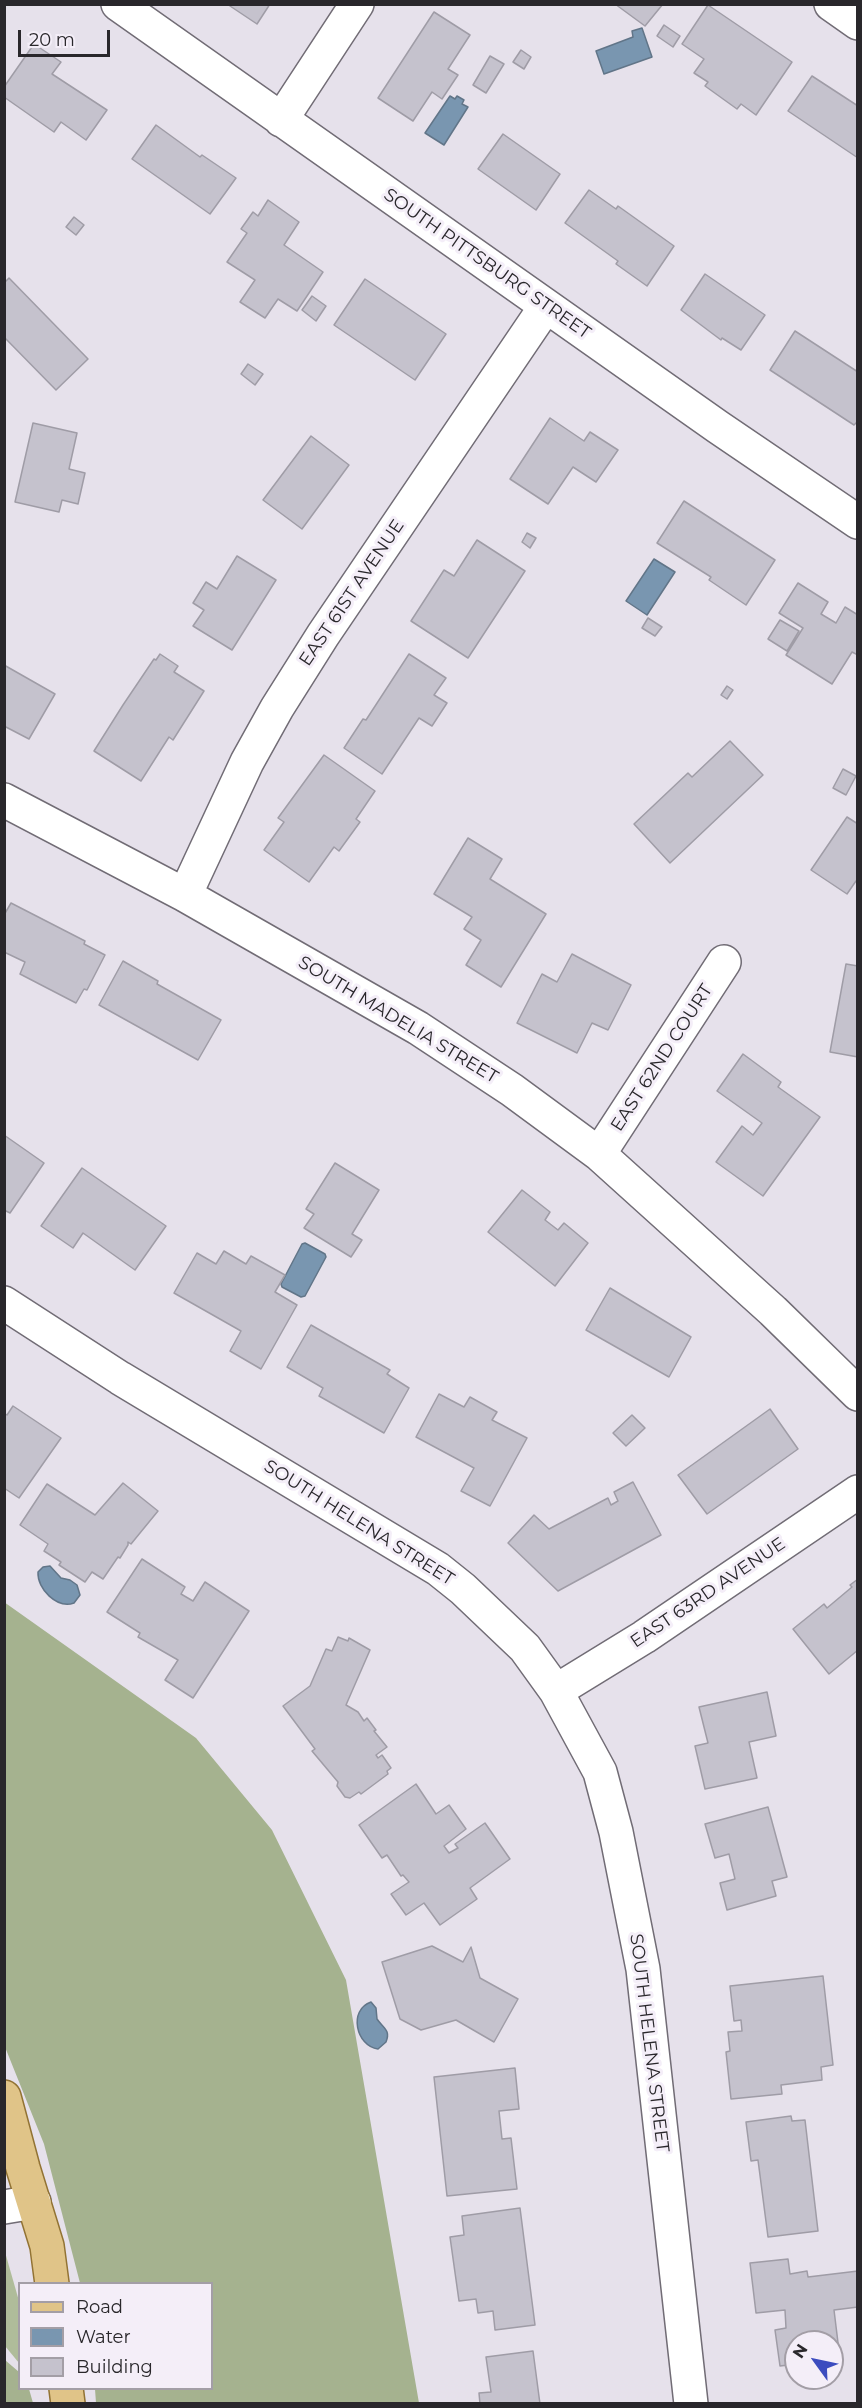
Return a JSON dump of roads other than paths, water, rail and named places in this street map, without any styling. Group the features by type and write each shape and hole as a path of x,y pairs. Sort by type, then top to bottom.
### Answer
{"main road":[{"path":"4,2097 19,2205 47,2246 52,2282"}],"street":[{"name":"SOUTH PITTSBURG STREET","path":"118,4 718,427 858,522"},
{"path":"281,120 357,4"},
{"path":"831,4 858,23"},
{"name":"EAST 61ST AVENUE","path":"184,895 247,762 277,708 323,635 546,306"},
{"name":"SOUTH MADELIA STREET","path":"4,800 184,895 418,1028 512,1090 599,1154 773,1311 858,1394"},
{"name":"EAST 62ND COURT","path":"599,1154 724,962"},
{"name":"SOUTH HELENA STREET","path":"4,1303 120,1378 438,1569 464,1589 525,1648 556,1691 600,1772 616,1832 643,1969 691,2403"},
{"name":"EAST 63RD AVENUE","path":"556,1691 644,1637 858,1491"}],"water":[{"path":"642,28 652,57 604,74 596,51 633,37 632,31"},
{"path":"450,96 455,99 457,96 464,100 462,104 468,107 444,145 425,133"},
{"path":"654,559 675,572 647,615 626,601"},
{"path":"305,1243 325,1254 326,1257 305,1296 301,1297 282,1287 281,1284 302,1244"},
{"path":"50,1566 61,1578 77,1585 80,1595 74,1603 61,1603 44,1591 38,1572 43,1567"},
{"path":"371,2002 376,2008 377,2019 388,2035 386,2042 378,2049 364,2042 358,2027 359,2012"}]}
